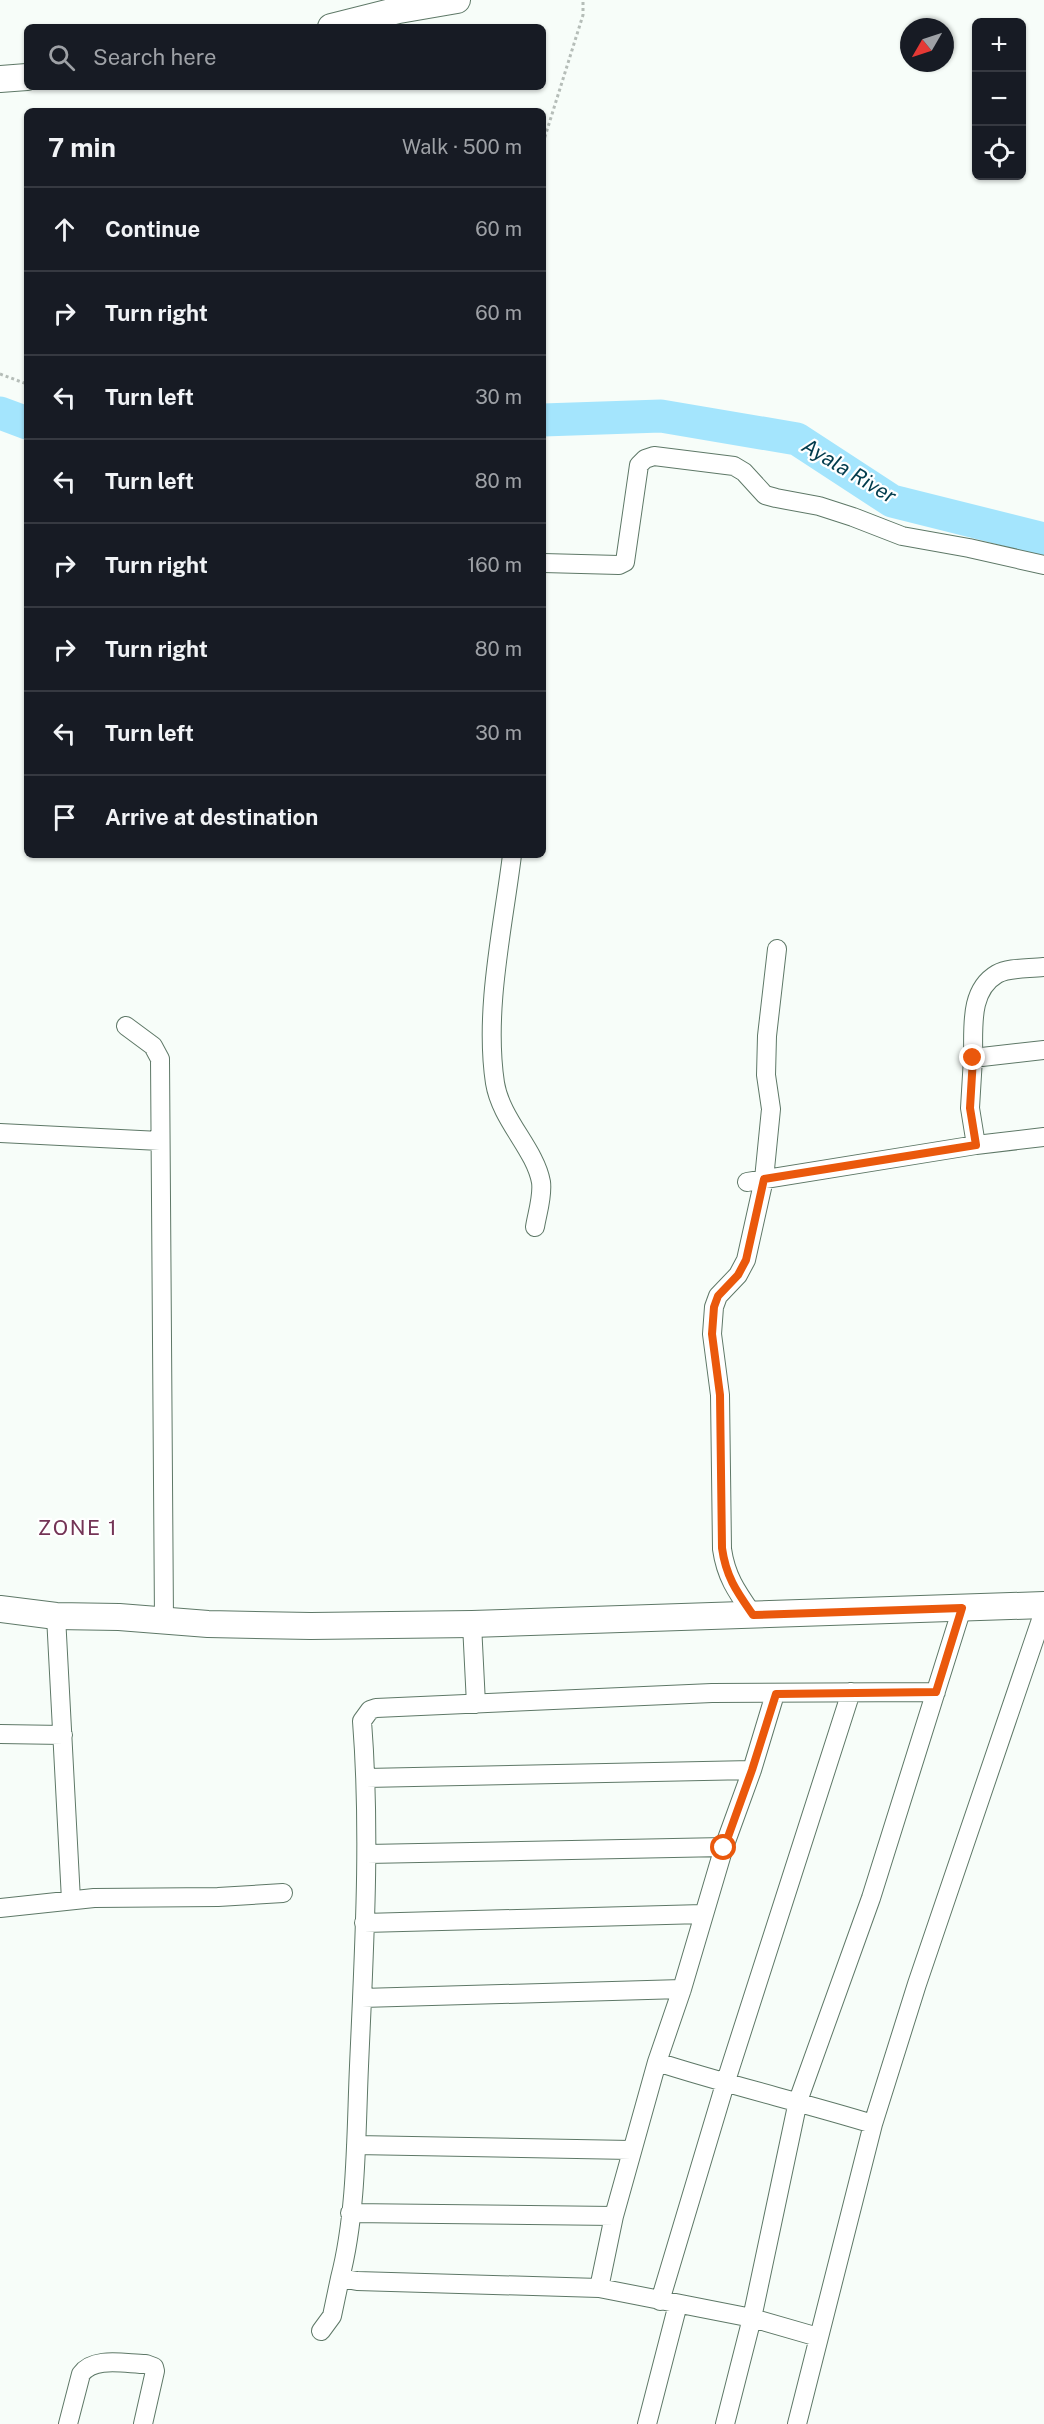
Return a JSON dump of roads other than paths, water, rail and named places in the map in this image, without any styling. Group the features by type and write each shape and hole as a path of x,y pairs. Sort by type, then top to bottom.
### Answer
{"street":[{"path":"343,24 399,10 457,0"},
{"path":"0,79 24,77"},
{"path":"546,563 576,565 625,562 639,465 645,459 654,456 734,466 744,472 765,495 819,506 902,536 1044,565"},
{"path":"512,858 496,978 491,1043 496,1086 506,1115 538,1171 541,1186 535,1227"},
{"path":"753,1615 731,1583 724,1567 720,1395 712,1334 714,1307 718,1296 738,1275 746,1260 756,1181 771,1108 765,1075 777,949"},
{"path":"976,1145 970,1108 974,1005 981,989 997,974 1044,967"},
{"path":"126,1026 153,1046 160,1059 164,1621"},
{"path":"973,1058 1044,1050"},
{"path":"0,1133 160,1141"},
{"path":"756,1181 976,1145 1044,1137"},
{"path":"0,1609 56,1616 119,1617 208,1624 310,1626 472,1624 1044,1605"},
{"path":"725,2424 752,2318 798,2101 870,1898 962,1608"},
{"path":"797,2424 873,2124 917,1984 1044,1611"},
{"path":"56,1616 70,1900"},
{"path":"472,1624 476,1704"},
{"path":"647,2424 669,2302 725,2084 851,1692"},
{"path":"321,2331 332,2316 340,2278 350,2213 356,2145 367,1854 366,1778 362,1721 370,1710 712,1693 936,1692"},
{"path":"598,2288 614,2216 657,2062 682,1989 724,1848 776,1694"},
{"path":"0,1734 63,1735"},
{"path":"366,1778 752,1770"},
{"path":"367,1854 724,1848"},
{"path":"0,1908 70,1900 218,1897 284,1893"},
{"path":"364,1923 703,1914"},
{"path":"362,1998 682,1989"},
{"path":"657,2062 725,2084 798,2101 873,2124"},
{"path":"356,2145 632,2150"},
{"path":"350,2213 614,2216"},
{"path":"340,2278 357,2281 598,2288 752,2318 818,2337"},
{"path":"68,2424 81,2374 85,2367 94,2363 146,2364 154,2367 143,2424"}],"waterway":[{"name":"Ayala River","path":"0,413 24,422"},
{"name":"Ayala River","path":"546,420 661,416 797,439 892,501 1044,539"}],"district":[{"name":"ZONE 1","path":"78,1528"}]}
